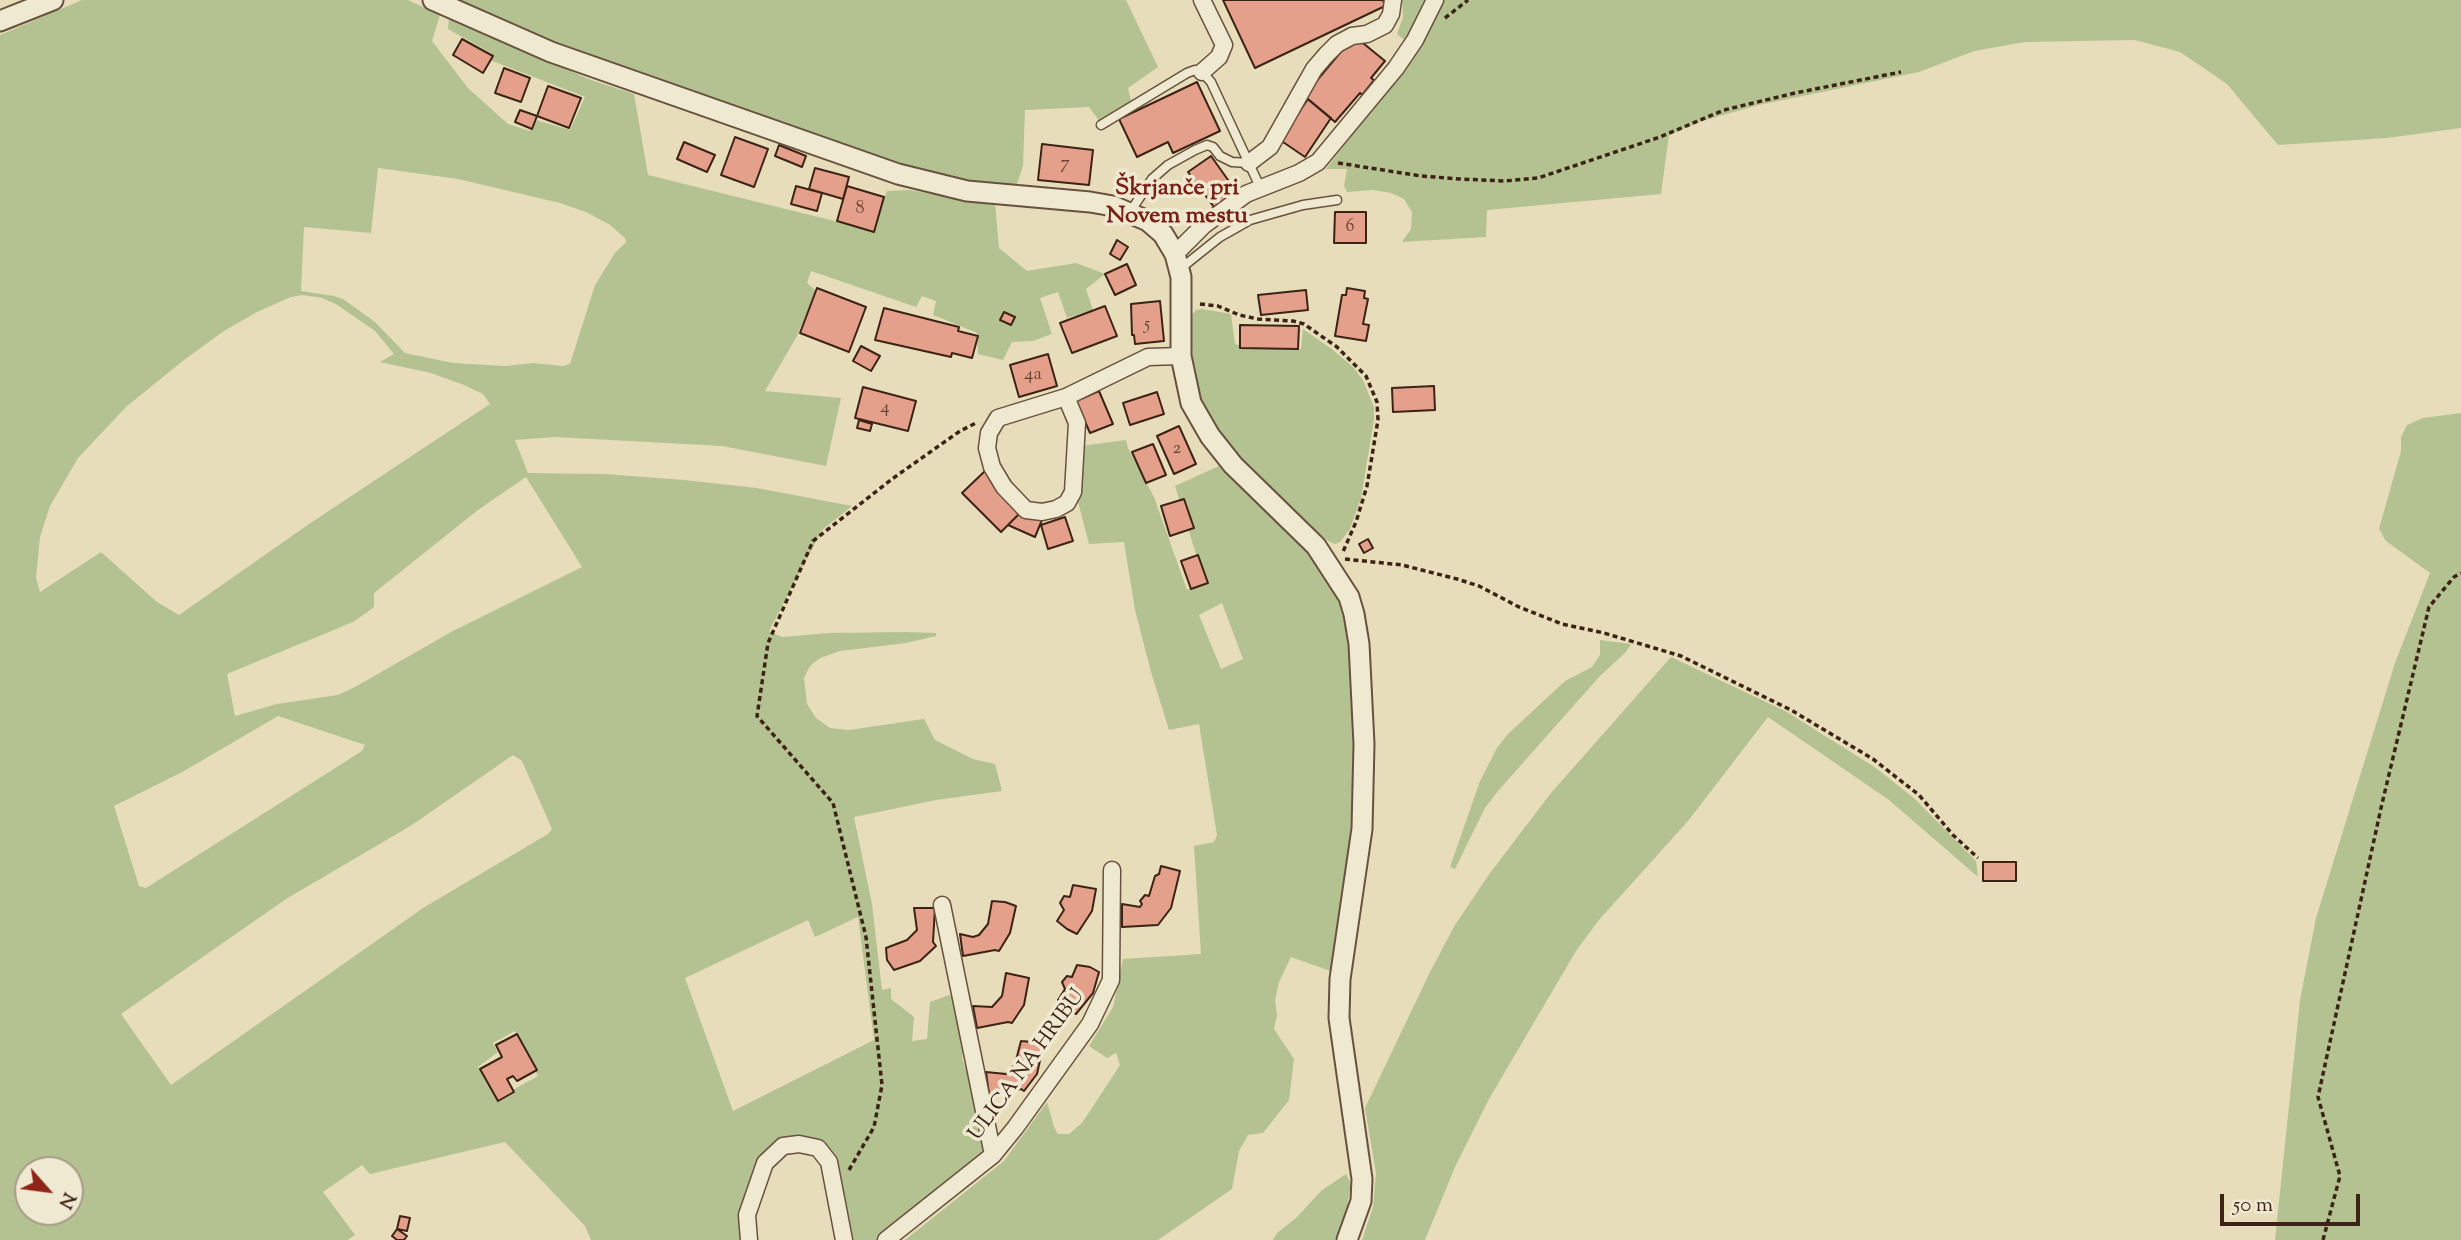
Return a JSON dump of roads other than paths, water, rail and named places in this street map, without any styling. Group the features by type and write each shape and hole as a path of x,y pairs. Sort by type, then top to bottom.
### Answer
{"street":[{"path":"0,21 53,0"},
{"path":"433,0 551,52 898,174 967,191 1090,202 1130,212 1148,221 1163,234 1177,262 1181,301 1181,356 1191,402 1210,436 1233,465 1316,546 1345,589 1354,614 1359,644 1364,744 1362,829 1340,979 1339,1017 1362,1179 1361,1201 1348,1240"},
{"path":"1202,0 1224,45 1219,57 1202,72"},
{"path":"1249,163 1270,147 1314,69 1326,55 1337,44 1352,36 1367,34 1385,25 1394,0"},
{"path":"1177,262 1204,225 1246,194 1299,173 1318,162 1396,68 1415,40 1435,0"},
{"path":"1066,397 1077,423 1073,492 1067,503 1056,509 1042,512 1026,510 1004,487 992,467 987,448 989,433 998,418 1066,397 1148,357 1181,356"},
{"name":"ULICA NA HRIBU","path":"886,1240 993,1155 1090,1024 1103,1002 1111,980 1112,870"},
{"path":"942,905 993,1155"},
{"path":"749,1240 747,1215 765,1163 783,1146 799,1144 818,1149 830,1162 844,1240"}],"lane":[{"path":"1101,125 1186,73 1195,70 1202,72 1211,82 1260,187"},
{"path":"1130,212 1152,179 1168,164 1195,149 1207,145 1232,162 1249,163"},
{"path":"1177,262 1250,220 1303,205 1337,200"}],"district":[{"name":"Škrjanče pri Novem mestu","path":"1177,204"}]}
